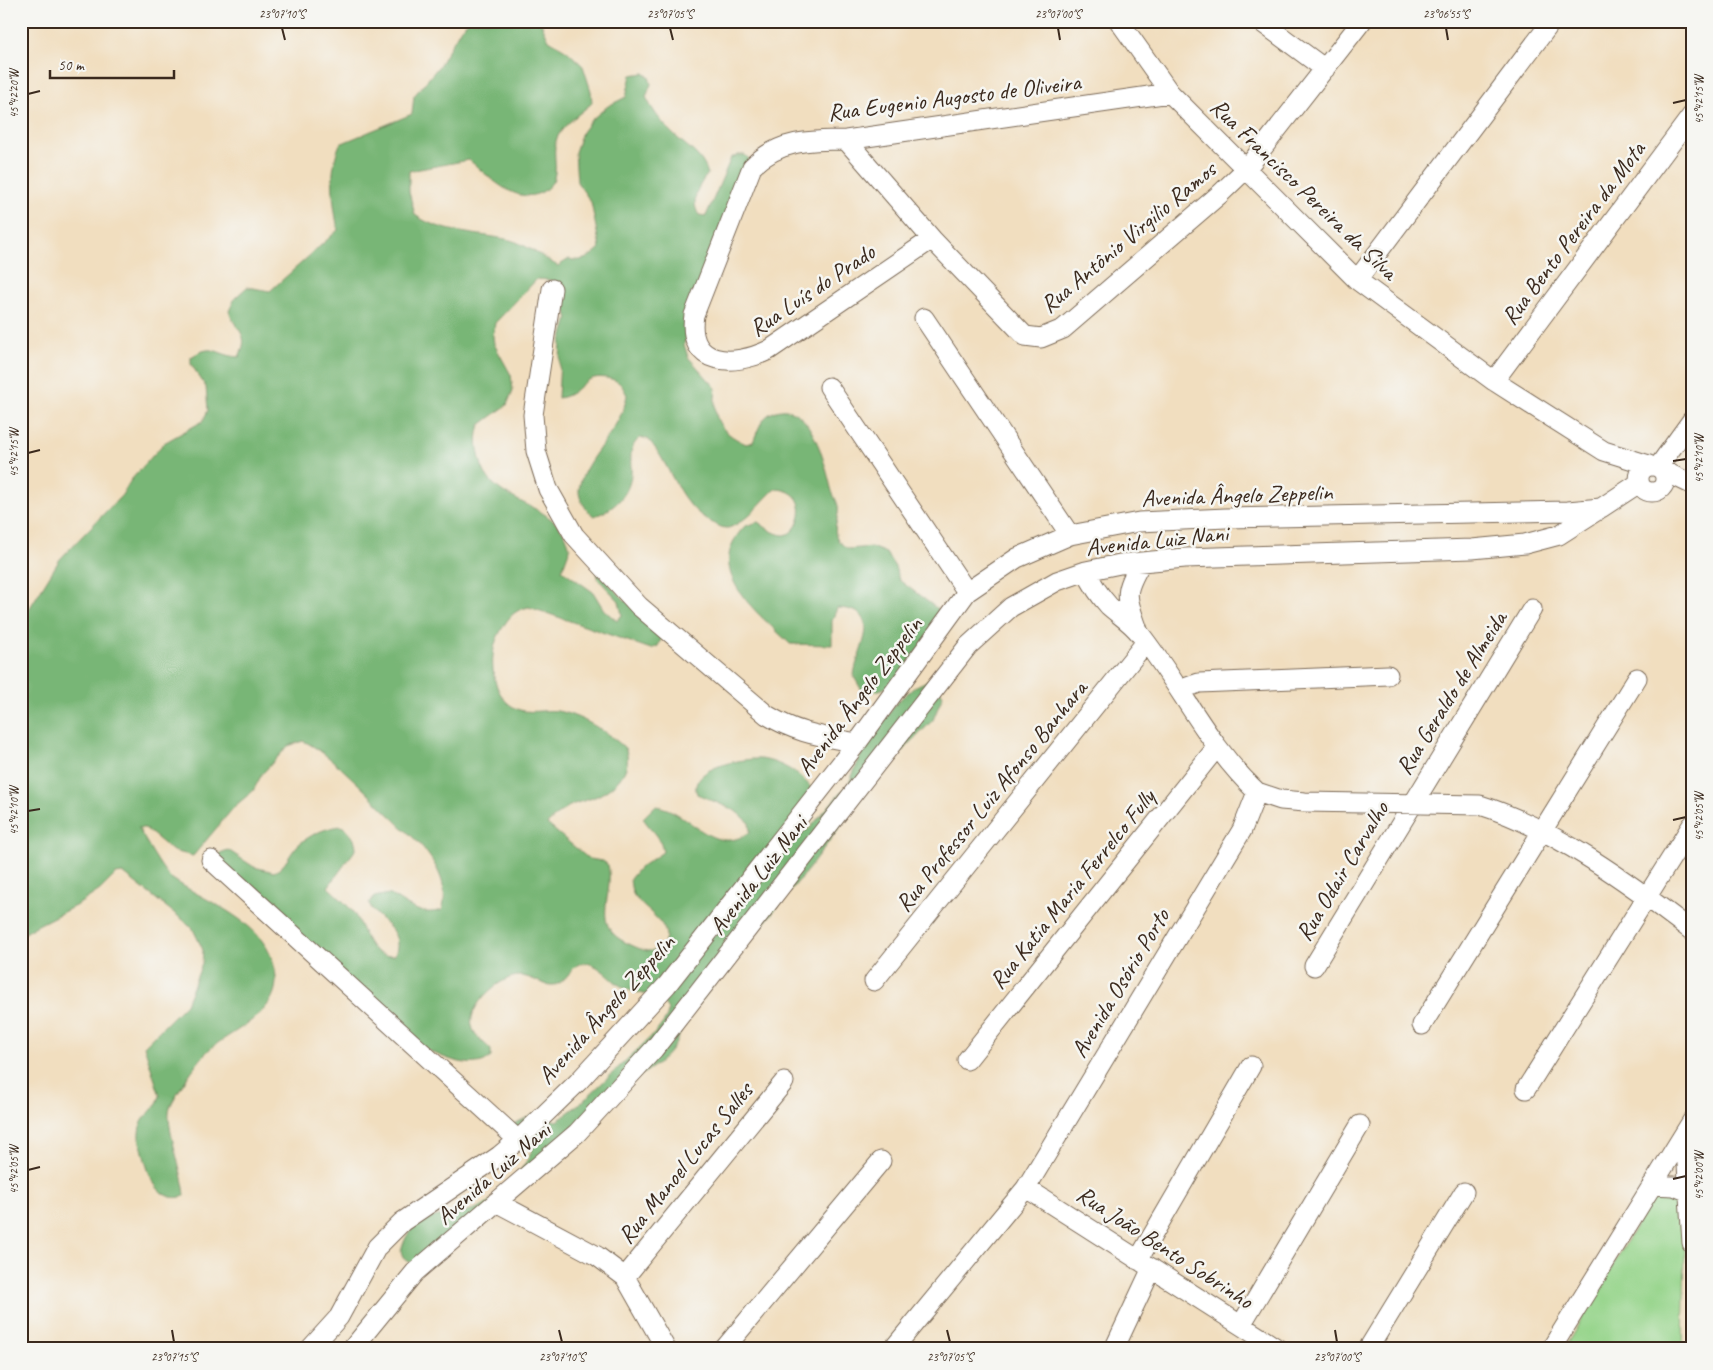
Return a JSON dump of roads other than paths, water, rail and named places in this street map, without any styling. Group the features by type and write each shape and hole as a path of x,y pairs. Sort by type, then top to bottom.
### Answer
{"street":[{"name":"Rua Francisco Pereira da Silva","path":"1119,21 1170,93 1357,280 1494,381 1604,451 1615,464 1650,477 1691,484"},
{"path":"1260,21 1324,69"},
{"name":"Rua Antônio Virgilio Ramos","path":"846,140 932,239 1025,336 1041,338 1063,329 1220,194 1247,168 1362,21"},
{"path":"1357,280 1552,21"},
{"name":"Rua Eugenio Augosto de Oliveira","path":"752,167 761,157 780,147 806,140 846,140 1170,93"},
{"name":"Rua Bento Pereira da Mota","path":"1494,381 1692,116"},
{"name":"Rua Luís do Prado","path":"752,167 694,315 692,330 705,355 737,361 753,358 769,350 932,239"},
{"path":"552,289 532,416 536,451 548,489 574,535 638,606 767,715 787,728 858,743"},
{"path":"924,318 1070,536"},
{"path":"829,387 966,592"},
{"name":"Avenida Ângelo Zeppelin","path":"310,1349 339,1317 377,1246 402,1222 499,1156 518,1140 578,1082 667,985 858,743 966,592 1017,558 1070,536 1139,522 1226,518 1568,511 1601,508 1650,477 1692,420"},
{"name":"Avenida Luiz Nani","path":"356,1345 415,1272 577,1133 654,1049 968,646 1011,607 1057,581 1086,571 1185,558 1472,549 1525,544 1559,534 1601,508"},
{"path":"1141,563 1128,586 1127,594 1143,638"},
{"path":"1086,571 1095,589 1104,600 1143,638 1216,748 1236,773 1257,792 1281,800 1480,806 1508,814 1600,865 1648,897 1692,931"},
{"name":"Rua Geraldo de Almeida","path":"1413,803 1532,609"},
{"name":"Rua Professor Luiz Afonso Banhara","path":"874,981 1143,638"},
{"path":"1179,690 1199,683 1388,675"},
{"path":"1422,1025 1637,678"},
{"name":"Rua Katia Maria Ferrelco Fully","path":"968,1060 1216,748"},
{"name":"Avenida Osório Porto","path":"893,1349 1026,1188 1242,830 1257,792"},
{"name":"Rua Odair Carvalho","path":"1314,966 1413,803"},
{"path":"1526,1090 1692,825"},
{"path":"210,860 518,1140"},
{"path":"1114,1349 1145,1264 1252,1066"},
{"name":"Rua Manoel Lucas Salles","path":"625,1276 784,1082"},
{"path":"1248,1336 1360,1125"},
{"path":"1551,1349 1688,1127"},
{"path":"1688,1127 1692,1243"},
{"path":"724,1349 881,1161"},
{"path":"1652,1185 1674,1186 1689,1192"},
{"name":"Rua João Bento Sobrinho","path":"1026,1188 1145,1264 1248,1336 1278,1349"},
{"path":"1368,1349 1464,1192"},
{"path":"496,1202 597,1256 625,1276 666,1349"},
{"path":"339,1317 356,1345"}]}
